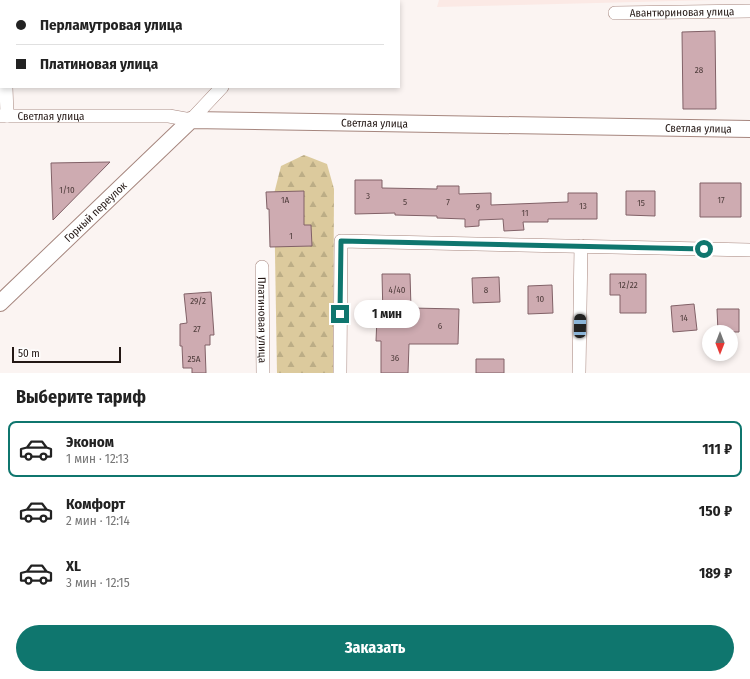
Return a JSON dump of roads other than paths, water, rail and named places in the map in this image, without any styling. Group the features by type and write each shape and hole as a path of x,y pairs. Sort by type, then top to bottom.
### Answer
{"street":[{"name":"Авантюриновая улица","path":"615,13 750,11"},
{"path":"3,116 6,88"},
{"path":"191,120 221,88"},
{"name":"Светлая улица","path":"3,116 169,116 191,120 750,129"},
{"name":"Горный переулок","path":"0,303 191,120"},
{"path":"340,373 341,241 750,250"},
{"path":"579,373 581,246"},
{"name":"Платиновая улица","path":"262,267 263,373"}]}
